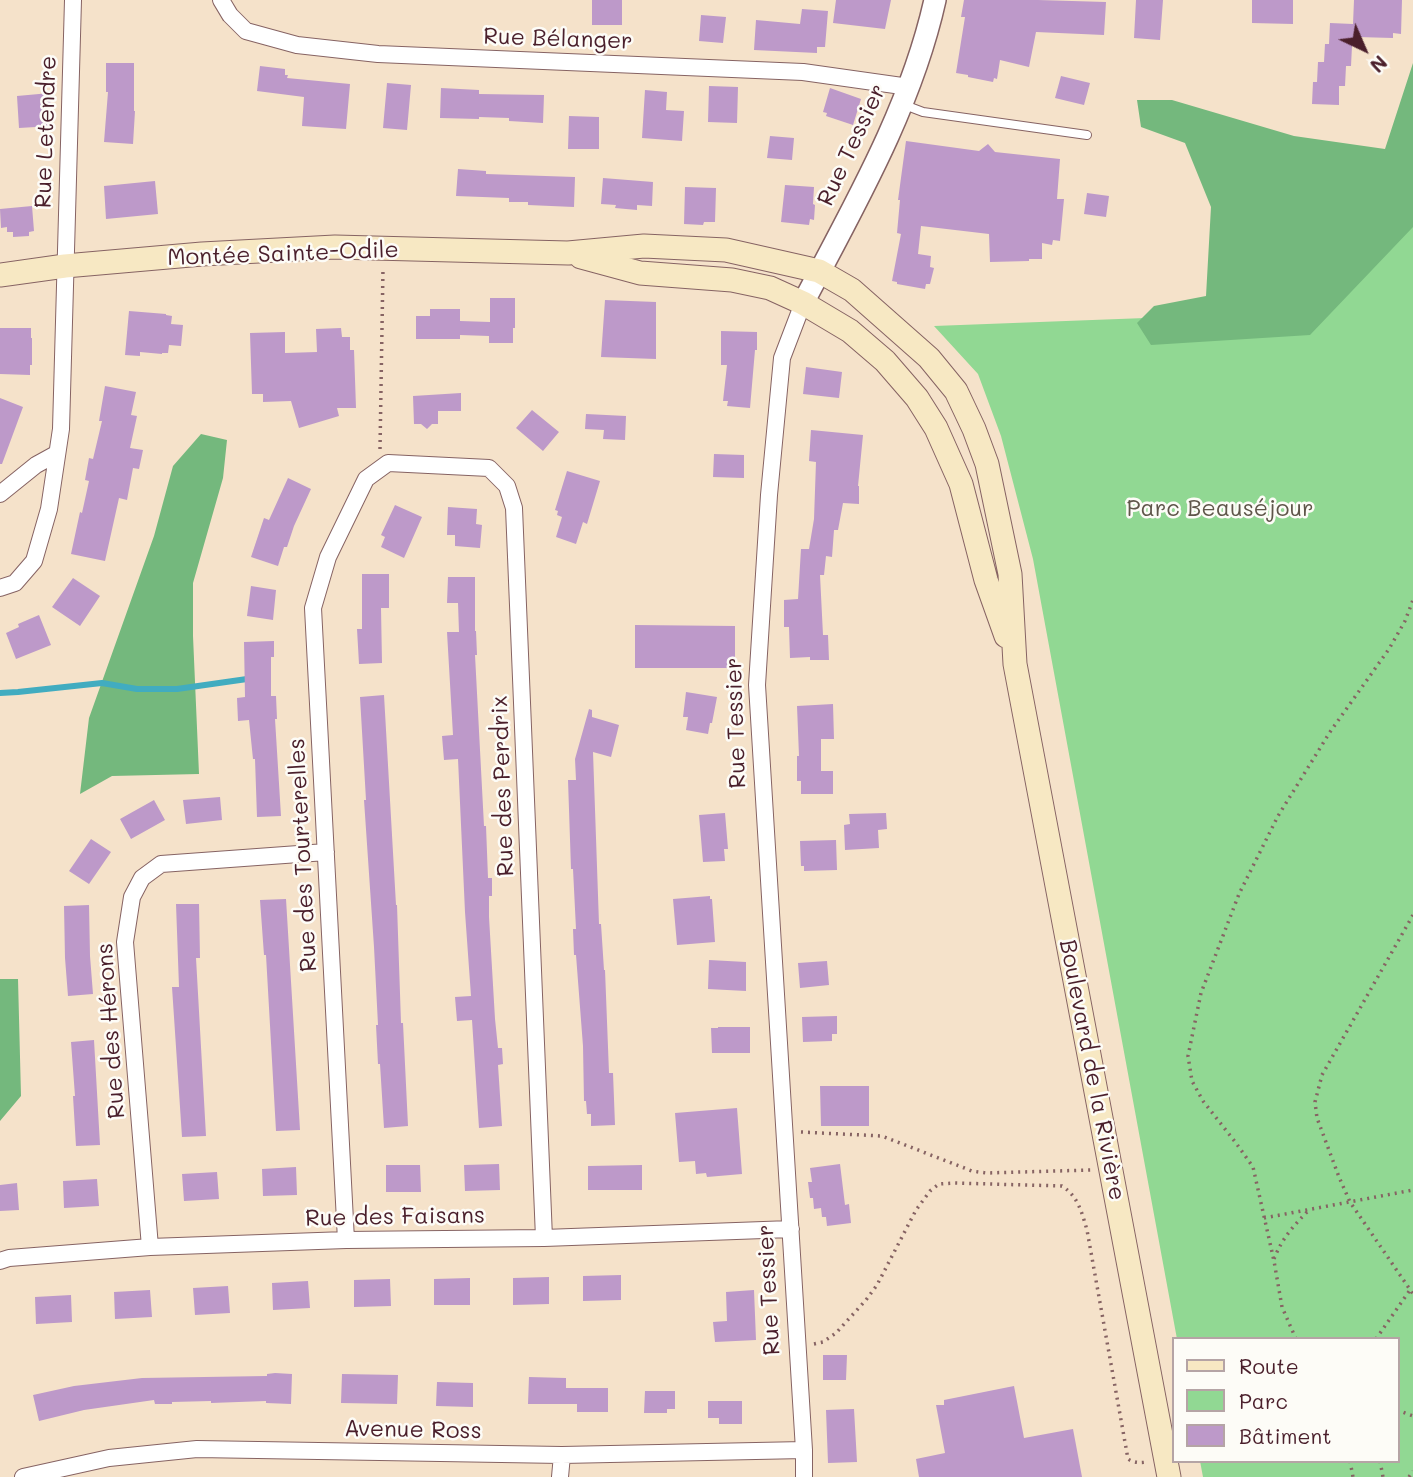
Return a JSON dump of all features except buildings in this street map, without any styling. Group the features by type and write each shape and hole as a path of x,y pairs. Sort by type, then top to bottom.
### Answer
{"main road":[{"name":"Montée Sainte-Odile","path":"0,275 65,266 202,254 335,247 568,253 644,246 726,250 819,271"},
{"name":"Montée Sainte-Odile","path":"568,253 640,273 732,280 770,288 803,303"},
{"name":"Boulevard de la Rivière","path":"819,271 852,290 929,358 956,391 987,464 1010,574 1015,664 1110,1169 1167,1434 1169,1477"},
{"name":"Boulevard de la Rivière","path":"803,303 850,331 886,361 917,398 936,428 961,484 986,580 1015,664"}],"street":[{"name":"Rue Letendre","path":"0,589 15,583 34,561 49,509 61,429 73,0"},
{"name":"Rue Bélanger","path":"221,0 230,15 247,31 297,45 377,54 803,72 905,95"},
{"name":"Rue Tessier","path":"804,1477 757,685 768,495 782,358 803,303 853,207 905,95 929,26 934,0"},
{"path":"0,494 36,465 56,454"},
{"name":"Rue des Perdrix","path":"366,479 388,463 489,468 507,486 514,508 544,1238"},
{"name":"Rue des Tourterelles","path":"346,1240 313,608 328,558 366,479"},
{"name":"Rue des Hérons","path":"150,1247 125,942 132,897 142,878 161,864 326,852"},
{"name":"Rue des Faisans","path":"0,1261 9,1258 150,1247 791,1229"},
{"name":"Avenue Ross","path":"23,1477 109,1458 197,1449 562,1455 804,1450"},
{"path":"560,1477 562,1455"}],"lane":[{"path":"905,95 923,112 1087,135"}],"path":[{"path":"380,469 384,248"},
{"path":"1295,1337 1282,1307 1253,1167 1203,1101 1192,1081 1188,1056 1201,993 1239,894 1278,816 1330,732 1389,649 1413,600"},
{"path":"1378,1337 1412,1292 1350,1202 1317,1118 1315,1102 1322,1075 1413,915"},
{"path":"785,1132 882,1136 972,1171 986,1173 1110,1169"},
{"path":"798,1347 823,1342 852,1318 877,1285 916,1210 930,1191 939,1184 1062,1186 1074,1196 1087,1230 1128,1459 1139,1463"},
{"path":"1265,1218 1413,1190"},
{"path":"1274,1261 1279,1246 1291,1228 1310,1209"},
{"path":"1409,1477 1413,1471"}],"green space":[{"path":"1413,63 1413,227 1310,335 1151,345 1137,323 1154,306 1206,296 1211,207 1185,143 1141,127 1137,100 1172,100 1294,136 1385,149"},
{"name":"Parc Beauséjour","path":"1413,191 1413,1477 1203,1477 1200,1463 1399,1463 1399,1337 1177,1337 1033,559 1001,436 978,374 934,326 1198,316 1327,316"},
{"path":"201,434 227,440 223,478 193,583 199,774 112,776 80,794 89,718 154,536 173,466"},
{"path":"0,979 18,979 21,1096 0,1121"}],"waterway":[{"path":"0,693 102,683 137,689 177,689 247,679"}]}
